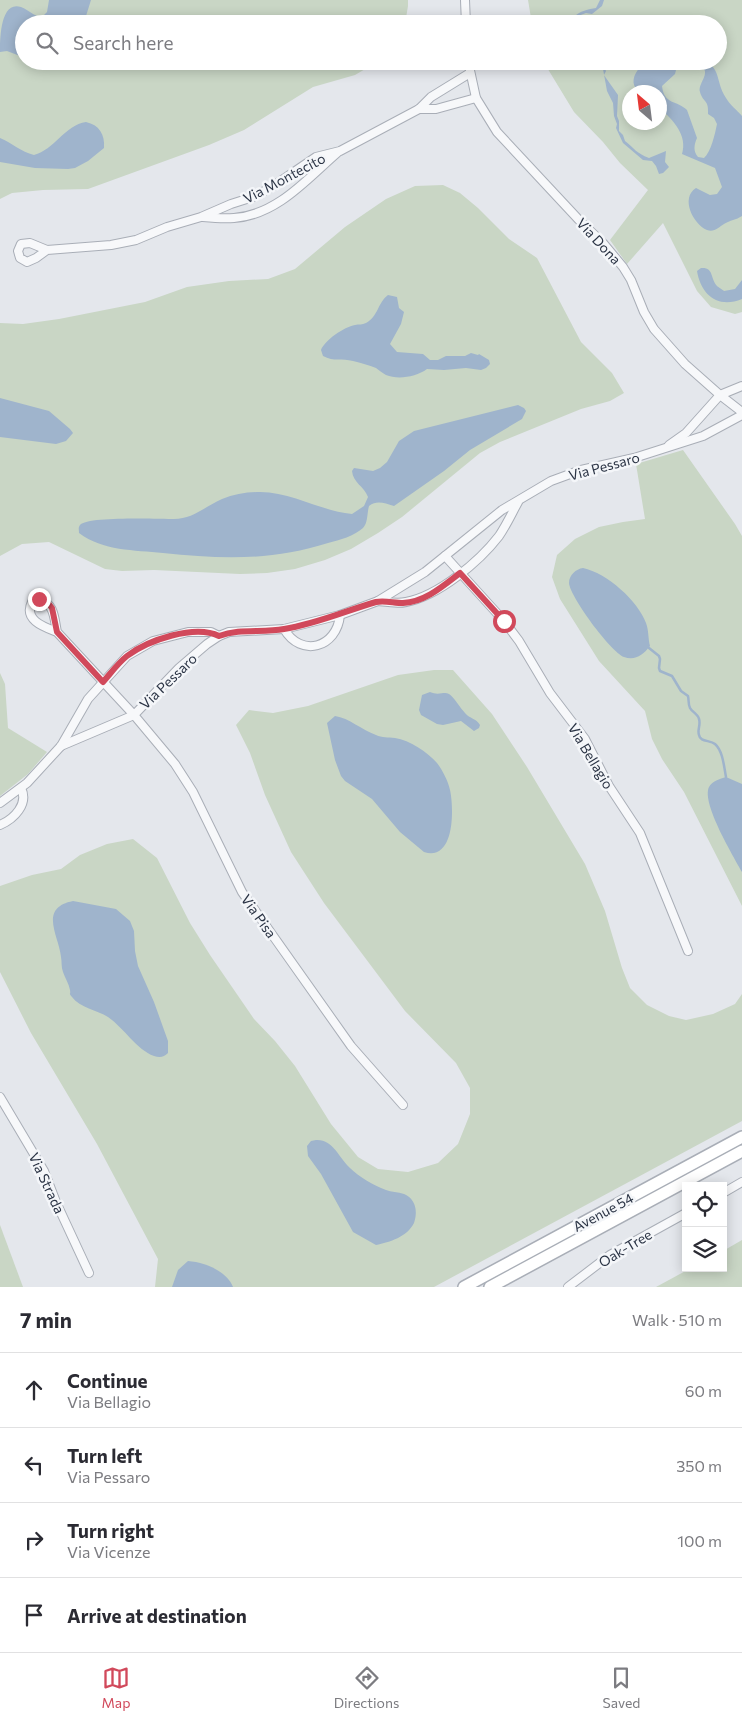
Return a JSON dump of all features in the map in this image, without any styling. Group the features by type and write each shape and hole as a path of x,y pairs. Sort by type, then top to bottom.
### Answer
{"street":[{"path":"465,0 466,15"},
{"name":"Via Dona","path":"470,70 476,98 497,132 578,220 603,243 623,267 654,329 685,364 742,414"},
{"name":"Via Montecito","path":"200,217 235,218 258,213 278,204 340,151 419,109 431,97 470,73"},
{"name":"Via Montecito","path":"419,109 436,109 476,98"},
{"name":"Via Montecito","path":"47,250 110,246 136,240 260,194 316,157 340,151"},
{"name":"Via Pessaro","path":"664,449 686,433 720,395 742,386"},
{"name":"Via Pessaro","path":"61,746 134,715 179,668 219,636 229,632 284,629 340,615 378,601 425,572 502,510 551,481 581,470 634,458 703,436 742,414"},
{"name":"Via Pessaro","path":"378,601 404,603 424,598 441,588 476,560 499,535 519,501"},
{"name":"Via Bellagio","path":"445,556 504,621 550,693 585,740 609,786 640,833 688,950"},
{"path":"39,599 48,603 52,608 57,632 41,626 32,618 29,607 32,602 39,599"},
{"path":"284,629 293,641 312,647 328,640 339,624 340,615"},
{"name":"Via Pisa","path":"57,632 134,715 175,764 193,792 242,892 252,908 350,1046 403,1105"},
{"name":"Via Pessaro","path":"0,803 21,788 61,746 88,699 127,656 153,641 188,632 211,632 219,636"},
{"path":"0,825 17,813 23,799 21,788"},
{"name":"Via Strada","path":"0,1097 44,1171 56,1202 90,1273"},
{"name":"Avenue 54","path":"464,1287 742,1137"},
{"name":"Avenue 54","path":"490,1287 742,1151"},
{"path":"727,1191 742,1182"},
{"name":"Oak-Tree","path":"568,1287 610,1255 682,1215"}],"green space":[{"path":"0,0 408,0 406,15 15,15 15,70 364,70 355,75 313,87 244,130 209,145 88,189 12,193 0,199"},
{"path":"528,0 742,0 742,312 735,314 711,307 697,291 663,223 627,264 610,240 648,190 620,163 574,112 548,70 727,70 727,15 530,15"},
{"path":"443,185 460,193 509,239 537,258 581,342 612,373 624,393 610,401 581,409 500,442 480,453 402,517 378,533 351,549 325,560 295,569 240,574 154,570 122,571 105,569 49,542 22,544 0,556 0,323 23,324 59,319 145,302 187,287 229,281 268,279 295,269 345,227 386,199 415,186"},
{"path":"683,450 742,536 742,906 684,792 662,759 652,739 645,711 599,661 560,599 552,577 557,555 575,539 599,527 645,519 636,464"},
{"path":"434,670 453,670 492,714 527,767 585,864 605,911 630,988 647,1005 669,1016 686,1020 713,1014 735,1004 742,994 742,1121 434,1287 155,1287 158,1259 97,1144 31,1033 0,972 0,886 32,875 61,869 80,855 107,844 133,839 157,858 190,923 210,955 254,1019 295,1066 331,1124 358,1157 378,1169 408,1172 438,1163 458,1144 470,1114 470,1088 456,1063 405,1011 324,903 291,852 265,795 250,753 236,725 249,710 273,713 308,706 398,675"},
{"path":"0,673 5,684 8,728 47,752 28,774 0,796"},
{"path":"0,1225 23,1287 0,1287"},
{"path":"742,1240 742,1287 656,1287 684,1272 727,1272 727,1249"}],"water":[{"path":"49,0 91,0 86,15 44,15 47,12"},
{"path":"600,0 604,0 602,6 592,14 576,15 581,12 596,8"},
{"path":"14,6 21,7 36,15 15,15 15,54 7,51 0,52 0,39 5,15"},
{"path":"638,70 676,70 675,74 663,85 634,85 634,79"},
{"path":"705,70 715,70 726,98 742,116 742,216 712,231 702,227 693,217 689,204 691,192 696,188 710,195 717,194 722,187 715,168 682,154 683,141 681,134 667,115 667,98 687,110 697,138 695,152 698,157 704,158 711,147 717,124 714,118 708,114 708,106 701,95 700,88"},
{"path":"604,75 618,95 617,116 619,131 625,141 638,153 649,158 666,151 665,162 669,167 663,173 659,174 652,161 643,160 623,143 616,128 613,103 607,91"},
{"path":"86,122 98,128 102,134 104,148 88,161 75,168 35,168 0,162 0,138 34,155 48,148 72,128"},
{"path":"701,268 710,271 717,286 724,291 735,289 742,280 742,299 725,302 712,298 702,287 699,280 697,271"},
{"path":"388,295 397,297 399,308 404,312 401,324 390,344 397,352 423,354 430,360 438,360 446,356 479,354 489,360 490,364 481,370 466,368 427,369 412,376 391,377 365,364 323,356 321,350 323,346 335,334 355,325 365,324 373,317 382,301"},
{"path":"0,398 49,411 73,433 66,441 56,444 0,437"},
{"path":"518,405 526,411 522,419 470,450 394,506 384,503 372,504 369,506 365,526 359,531 337,541 287,553 266,556 226,557 119,549 88,539 79,533 80,525 96,520 174,519 187,517 227,497 250,492 283,495 352,514 364,506 368,497 354,479 352,471 354,468 373,471 380,468 387,462 399,441 414,431"},
{"path":"583,568 611,582 629,597 636,606 648,629 650,646 645,652 635,658 624,657 601,635 583,611 569,583 573,573"},
{"path":"430,692 451,695 467,715 480,725 479,728 474,731 461,721 443,725 437,724 421,715 419,710 422,695"},
{"path":"335,716 378,736 406,741 423,751 437,763 449,787 452,809 450,832 447,842 442,849 434,853 424,852 400,832 372,799 345,781 335,760 327,723"},
{"path":"726,777 742,784 742,872 714,817 708,795 709,787 712,783"},
{"path":"73,901 116,909 130,921 134,931 138,966 168,1041 168,1053 162,1057 154,1056 142,1049 108,1017 79,1004 70,995 62,970 53,916 62,905"},
{"path":"316,1140 331,1146 350,1168 366,1180 386,1190 408,1196 415,1206 416,1215 411,1228 403,1235 376,1245 353,1232 321,1174 308,1156 307,1146 311,1141"},
{"path":"188,1261 214,1268 226,1276 233,1287 172,1287 178,1270"}],"waterway":[{"path":"649,648 659,656 660,671 672,676 681,691 688,696 690,708 699,719 700,737 718,747 723,759 726,777"}],"route":[{"path":"39,599 44,600 52,608 57,632 103,682 127,656 153,641 188,632 211,632 219,636 229,632 284,629 340,615 378,601 404,603 424,598 460,573 504,621"}]}
